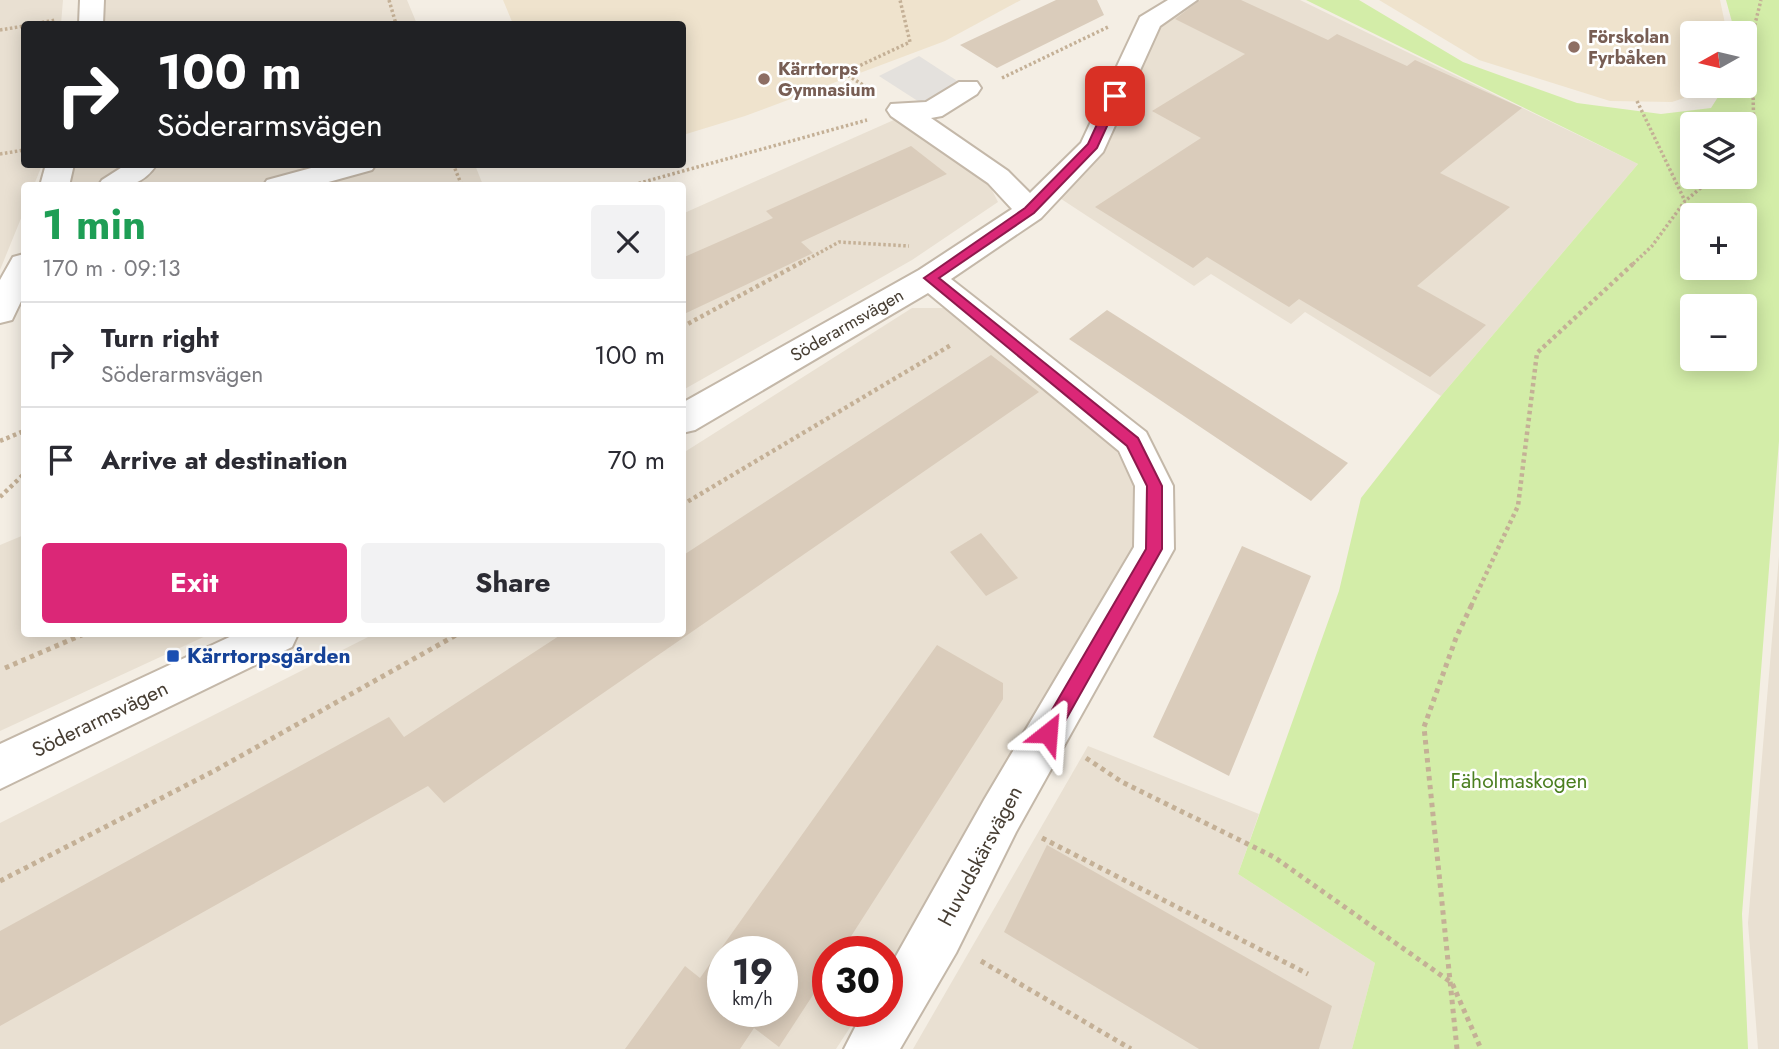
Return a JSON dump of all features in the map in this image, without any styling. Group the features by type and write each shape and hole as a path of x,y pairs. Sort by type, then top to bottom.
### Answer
{"street":[{"path":"91,21 92,0"},
{"name":"Söderarmsvägen","path":"686,418 930,278 1030,211 1093,146 1149,22 1185,0"},
{"path":"901,110 932,110 968,88"},
{"path":"901,110 999,177 1030,211"},
{"path":"120,182 135,174 140,168"},
{"path":"293,182 347,168"},
{"path":"0,312 21,270"},
{"name":"Huvudskärsvägen","path":"870,1049 938,936 1000,816 1154,549 1154,486 1133,442 930,278"},
{"name":"Söderarmsvägen","path":"0,767 270,637"}],"path":[{"path":"389,0 395,21"},
{"path":"900,0 910,42 844,73 901,110"},
{"path":"1753,112 1752,36 1761,0"},
{"path":"0,30 21,26"},
{"path":"968,88 984,87 1070,45"},
{"path":"1637,101 1685,201"},
{"path":"643,182 901,110"},
{"path":"0,154 21,150"},
{"path":"1457,1049 1424,727 1456,638 1518,506 1537,353 1652,246 1685,201 1700,189"},
{"path":"686,325 839,242 972,250"},
{"path":"686,503 988,323"},
{"path":"0,441 21,432"},
{"path":"0,497 21,477"},
{"path":"5,668 77,637"},
{"path":"0,880 214,771 453,637"},
{"path":"1048,733 1122,782 1274,857 1452,983 1480,1049"},
{"path":"1000,816 1308,974"},
{"path":"938,936 1131,1049"}],"shaded area":[{"path":"0,0 63,0 61,21 21,21 21,168 41,168 35,182 21,182 21,218 0,270"},
{"path":"101,0 407,0 416,21 98,21"},
{"name":"Kärrtorps Gymnasium","path":"503,0 1021,0 945,41 745,116 686,134 686,21 512,21"},
{"path":"1186,0 1300,0 1638,164 1441,396 1305,312 1291,324 1211,274 1194,286 1049,191 1093,146 1156,18"},
{"name":"Förskolan Fyrbåken","path":"1379,0 1720,0 1724,21 1680,21 1680,98 1684,98 1672,102 1610,101 1479,60"},
{"path":"919,56 962,84 924,105 879,76"},
{"path":"896,119 988,182 998,202 912,260 686,388 686,212"},
{"path":"73,168 476,168 482,182 72,182"},
{"path":"912,308 957,308 1114,446 1137,492 1143,543 1034,737 903,944 903,936 812,936 812,1027 850,1027 836,1049 0,1049 0,823 368,637 686,637 686,451"},
{"path":"21,536 21,637 204,637 0,731 0,545"},
{"path":"1779,556 1779,1049 1758,1049 1748,923"},
{"path":"1088,746 1259,814 1238,874 1375,963 1352,1049 913,1049"}],"green space":[{"name":"Fäholmaskogen","path":"1306,0 1359,0 1463,62 1577,103 1661,114 1711,108 1717,98 1757,98 1757,21 1732,21 1726,0 1779,0 1779,441 1742,914 1748,1049 1352,1049 1375,963 1238,874 1339,591 1361,498 1441,396 1638,164"}],"building":[{"path":"1056,0 1097,0 1104,15 997,68 960,45"},
{"path":"1200,0 1241,0 1328,40 1337,34 1407,66 1415,60 1522,108 1440,173 1510,207 1417,286 1486,325 1430,377 1299,299 1289,307 1207,257 1193,268 1095,207 1201,138 1152,111 1245,54 1175,19"},
{"path":"911,146 947,174 801,242 813,253 686,313 686,256 773,218 766,211"},
{"path":"1107,310 1348,463 1311,501 1069,339"},
{"path":"991,355 1039,392 686,636 686,553"},
{"path":"981,533 1018,578 986,596 950,552"},
{"path":"1242,546 1311,576 1229,776 1153,737"},
{"path":"557,637 684,637 444,803 428,786 0,1026 0,931 389,717 404,737"},
{"path":"937,645 1003,683 1003,699 851,936 812,936 812,996 798,1018 798,936 730,936"},
{"path":"1047,845 1332,1006 1319,1049 1199,1049 1004,932"},
{"path":"685,966 700,978 707,968 707,1027 792,1027 779,1047 754,1028 740,1049 625,1049"}],"place":[{"name":"Förskolan Fyrbåken","path":"1574,47"},
{"name":"Kärrtorps Gymnasium","path":"764,79"},
{"name":"Kärrtorpsgården","path":"173,656"}],"route":[{"path":"1048,733 1154,549 1154,486 1133,442 930,278 1021,214 1030,211 1093,146 1115,96"}]}
